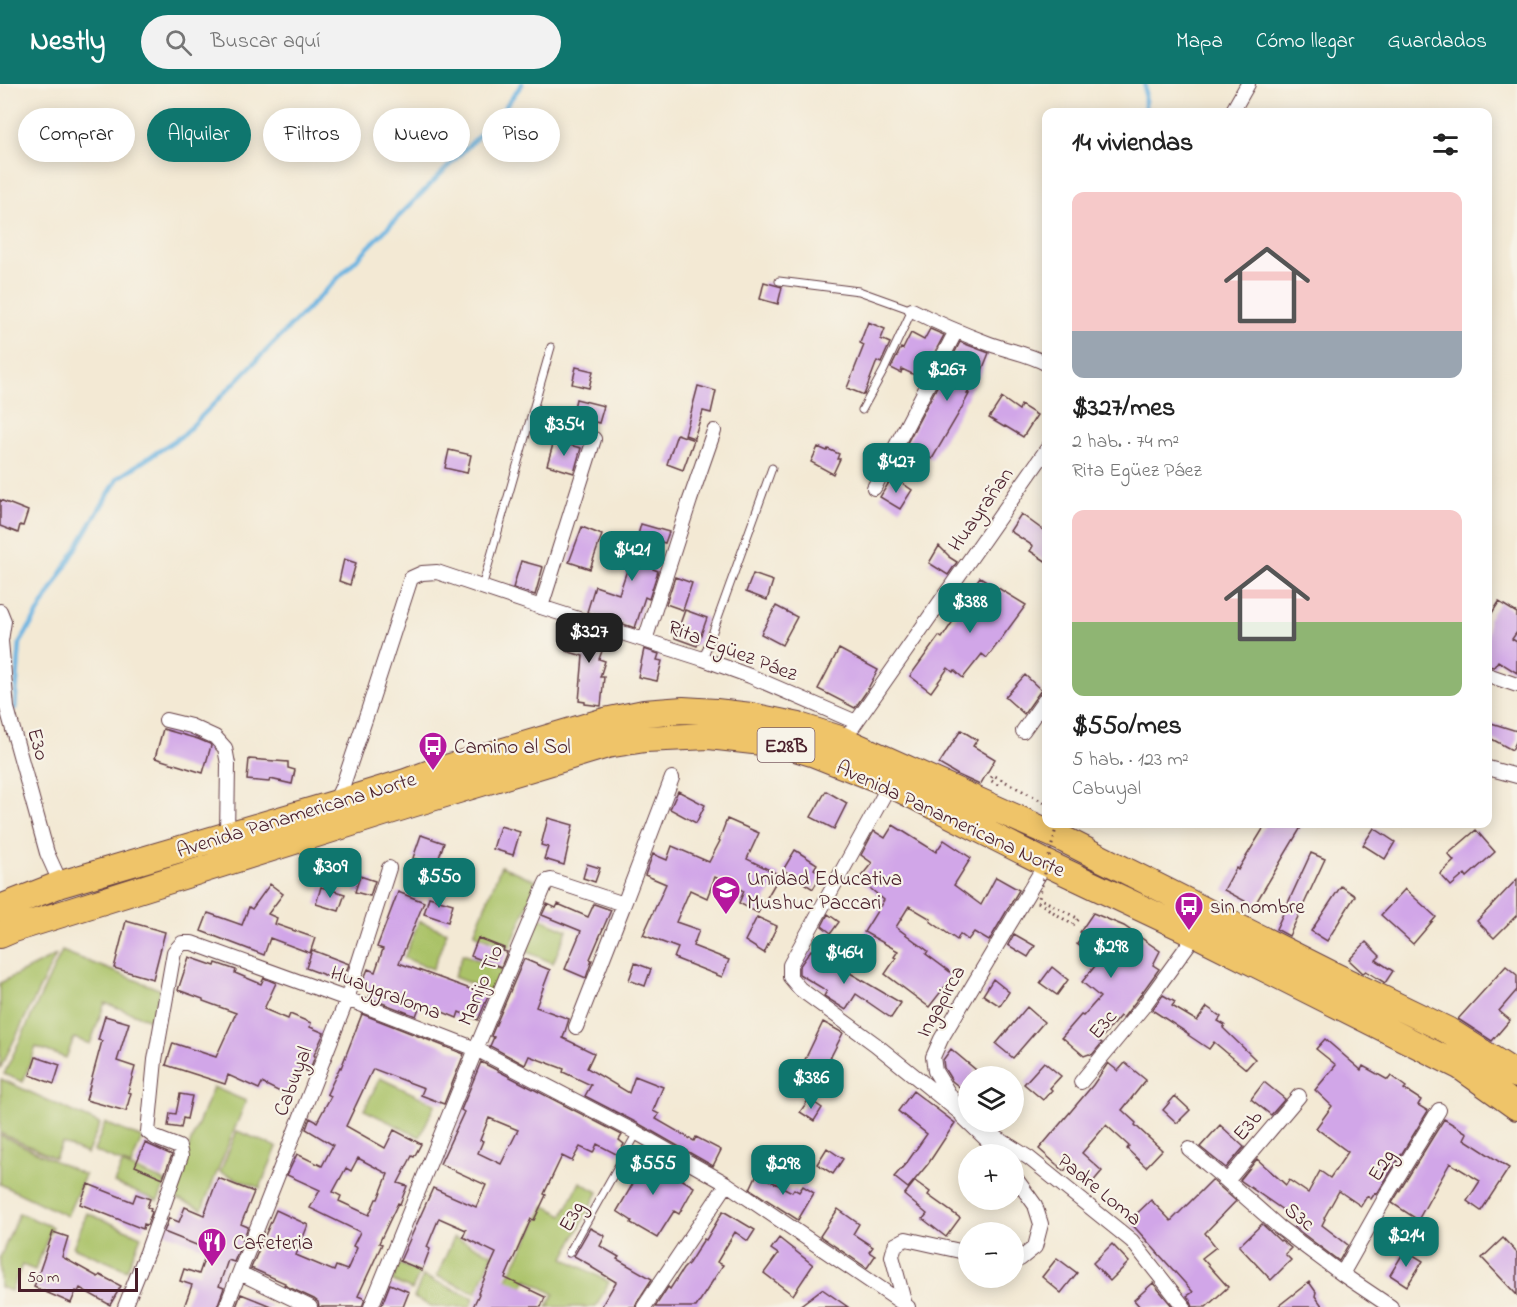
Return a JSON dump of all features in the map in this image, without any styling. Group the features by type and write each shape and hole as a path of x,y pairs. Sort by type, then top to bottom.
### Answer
{"highway":[{"name":"Avenida Panamericana Norte","path":"0,908 62,884 605,721 644,713 683,710 751,716 799,726 849,731 1330,974 1447,1030 1517,1075"},
{"name":"Avenida Panamericana Norte","path":"0,935 14,928 607,746 645,739 709,736 762,742 813,753 890,784 1461,1067 1517,1107"}],"street":[{"path":"1234,108 1248,84"},
{"path":"912,310 956,331 1042,361"},
{"path":"874,488 956,331"},
{"path":"645,640 714,431"},
{"path":"541,607 594,439"},
{"name":"Huayrañan","path":"849,731 1042,456"},
{"name":"Rita Egüez Páez","path":"334,804 343,785 411,578 422,573 436,572 750,676 849,731"},
{"name":"E3o","path":"0,611 4,621 1,641 7,708 47,854 62,884"},
{"path":"1492,676 1517,685"},
{"path":"1023,731 1042,704"},
{"path":"166,720 191,726 215,737 225,748 228,764 227,836"},
{"path":"1492,769 1516,772"},
{"path":"576,1027 672,778"},
{"name":"Padre Loma","path":"890,784 790,965 790,977 800,989 875,1044 958,1112"},
{"name":"Ingapirca","path":"958,1105 935,1071 933,1057 941,1039 1046,862"},
{"name":"Cabuyal","path":"226,1307 347,999 389,868"},
{"name":"Manijo Tio","path":"371,1307 547,881 550,880 624,904"},
{"name":"E3c","path":"1081,1082 1143,1007 1196,934"},
{"name":"Huaygraloma","path":"125,1307 181,1156 179,1147 156,1138 148,1131 155,1060 174,952 182,943 192,943 476,1049 637,1132 727,1184 906,1306"},
{"name":"E3b","path":"1227,1181 1299,1096"},
{"name":"E2g","path":"1342,1274 1389,1191 1439,1110"},
{"name":"Ingapirca","path":"979,1132 990,1144"},
{"name":"Padre Loma","path":"987,1132 1029,1158 1132,1241 1185,1307"},
{"name":"S3c","path":"1189,1149 1279,1227 1391,1307"},
{"path":"644,1307 727,1184"},
{"path":"1024,1190 1035,1205 1041,1224 1035,1247 1024,1256"},
{"path":"906,1306 892,1256 895,1245 906,1239 958,1251"},
{"path":"240,1273 310,1307"}],"lane":[{"path":"779,281 859,291 912,310 862,410"},
{"path":"482,587 551,347"},
{"path":"703,659 772,468"},
{"name":"E3g","path":"569,1253 637,1132"}],"path":[{"path":"999,786 990,780 993,775 1042,801"},
{"path":"1038,902 1073,926 1079,919 1039,898 1056,828"}],"green space":[{"path":"501,866 537,881 510,948 474,934"},
{"path":"539,918 567,930 553,963 525,951"},
{"path":"419,921 447,932 433,969 404,958"},
{"path":"62,951 161,990 150,1020 105,1003 90,1044 74,1038 66,1058 36,1047 23,1082 4,1074"},
{"path":"463,954 503,970 495,993 454,977"},
{"path":"56,955 0,1069 0,983"},
{"path":"380,1078 435,1104 420,1137 364,1110"},
{"path":"1,1079 100,1124 87,1154 62,1143 55,1158 0,1133"},
{"path":"213,1087 246,1101 202,1209 169,1196"},
{"path":"105,1123 142,1138 131,1166 94,1151"},
{"path":"237,1131 277,1147 260,1188 220,1172"},
{"path":"0,1135 85,1175 67,1216 0,1184"},
{"path":"122,1164 166,1182 158,1201 114,1183"},
{"path":"580,1182 598,1192 564,1258 609,1282 596,1307 547,1307 554,1294 527,1279 513,1306 497,1298 545,1206 563,1215"},
{"path":"19,1213 52,1227 35,1270 22,1265 11,1291 0,1287 0,1258"},
{"path":"87,1213 141,1236 127,1270 73,1247"},
{"path":"454,1237 493,1254 476,1293 437,1276"},
{"path":"399,1264 420,1273 412,1290 392,1281"},
{"path":"423,1276 474,1298 470,1307 433,1307 414,1298"}],"building":[{"path":"764,282 782,287 778,304 760,299"},
{"path":"868,322 885,329 881,339 890,343 881,363 877,361 864,395 847,388 864,345 860,343"},
{"path":"930,329 944,335 921,378 902,369 901,373 891,368 911,333 924,340"},
{"path":"960,342 989,353 981,373 932,459 906,445 941,379 954,387 964,363 952,358"},
{"path":"576,367 593,371 589,388 572,384"},
{"path":"698,386 716,391 711,413 703,411 694,438 685,435"},
{"path":"1002,398 1019,410 1021,405 1037,415 1023,437 989,418"},
{"path":"576,399 604,406 599,423 572,416"},
{"path":"677,434 694,440 683,470 667,464"},
{"path":"554,441 581,448 574,473 547,465"},
{"path":"818,447 839,454 837,459 840,459 833,474 811,462"},
{"path":"449,450 471,455 467,473 445,468"},
{"path":"891,479 897,483 899,481 912,490 900,509 880,497"},
{"path":"0,500 28,511 18,533 0,526"},
{"path":"1021,514 1042,529 1042,559 1030,551 1033,546 1010,531"},
{"path":"641,524 669,532 665,543 661,542 653,569 658,571 649,599 645,597 635,628 587,612 595,586 619,594"},
{"path":"582,527 602,535 590,569 569,562"},
{"path":"939,546 957,562 948,575 929,563"},
{"path":"344,559 356,563 350,585 339,581"},
{"path":"521,561 543,567 535,595 513,588"},
{"path":"753,574 773,581 767,600 746,592"},
{"path":"675,577 692,583 683,610 666,604"},
{"path":"980,577 1026,605 987,658 982,654 963,678 948,668 931,692 910,676 939,636 942,638 963,606 960,604 968,591"},
{"path":"1499,602 1517,613 1517,632 1512,639 1517,642 1517,673 1498,661 1492,667 1492,613"},
{"path":"776,606 797,617 782,645 761,634"},
{"path":"685,610 707,618 697,646 675,638"},
{"path":"573,627 607,638 599,659 605,661 600,677 604,677 601,706 579,701 583,656 566,651"},
{"path":"644,649 659,654 657,660 662,661 657,681 638,677"},
{"path":"839,649 878,670 855,708 818,689"},
{"path":"1025,675 1041,690 1024,714 1005,697"},
{"path":"1492,723 1517,731 1517,740 1512,750 1492,739"},
{"path":"163,729 210,744 203,773 155,758"},
{"path":"961,730 977,740 973,746 995,759 980,785 939,764"},
{"path":"249,759 288,762 288,768 295,770 292,784 270,779 269,782 247,780"},
{"path":"678,791 705,805 696,823 670,809"},
{"path":"826,791 847,803 834,829 811,817"},
{"path":"548,818 573,825 564,865 544,859 548,847 541,845"},
{"path":"727,819 759,833 747,859 780,875 758,913 739,903 744,891 715,877 707,898 690,890 676,922 699,930 693,946 729,960 722,977 674,958 678,948 643,935 666,884 645,875 653,854 667,860 672,846 709,862 720,841"},
{"path":"893,825 936,852 944,840 971,858 954,885 981,905 996,877 1019,890 989,941 974,932 968,940 960,934 957,940 930,921 931,919 909,906 896,927 928,951 926,954 954,975 929,1007 885,974 898,951 864,932 884,900 859,879 872,863 861,855 874,831 885,838"},
{"path":"500,826 520,832 513,855 493,849"},
{"path":"1264,828 1301,828 1254,906 1224,890 1236,868 1238,870"},
{"path":"1374,828 1395,842 1385,859 1363,845"},
{"path":"1476,830 1495,852 1467,877 1465,874 1451,886 1440,874 1454,861 1448,854"},
{"path":"421,835 444,843 436,866 413,858"},
{"path":"795,850 817,864 814,869 822,874 813,889 783,870"},
{"path":"1311,853 1325,859 1289,936 1276,929"},
{"path":"587,864 600,868 595,882 583,878"},
{"path":"360,876 375,881 370,896 355,892"},
{"path":"1517,879 1517,915 1494,938 1477,921"},
{"path":"270,884 283,894 268,914 277,918 275,924 315,938 310,953 270,938 264,955 201,931 208,913 242,925 249,907 252,909"},
{"path":"1341,886 1355,896 1327,941 1311,931"},
{"path":"321,887 345,894 339,911 316,904"},
{"path":"1405,889 1436,917 1413,944 1381,915"},
{"path":"398,892 424,902 399,963 489,994 478,1020 459,1012 457,1018 421,1003 416,1016 369,998 371,992 360,988 368,969 375,972 383,949 377,947"},
{"path":"429,897 453,904 448,922 424,914"},
{"path":"547,904 556,908 558,904 588,917 594,904 611,910 590,959 592,960 586,978 565,969 581,931 542,915"},
{"path":"1093,913 1124,926 1160,951 1153,965 1159,969 1123,1018 1120,1016 1099,1041 1102,1043 1092,1055 1084,1056 1062,1037 1100,997 1082,982 1100,960 1077,944 1084,935 1080,932"},
{"path":"828,914 839,922 831,933 822,926"},
{"path":"757,917 777,926 764,953 745,941"},
{"path":"126,921 165,932 153,979 114,968"},
{"path":"1014,934 1035,946 1028,957 1008,945"},
{"path":"478,938 504,948 503,951 507,952 501,967 471,956"},
{"path":"1366,942 1380,956 1376,960 1393,971 1385,983 1366,971 1363,973 1349,960"},
{"path":"312,950 349,964 343,982 306,968"},
{"path":"811,950 901,1003 891,1018 856,994 846,1010 824,996 827,991 799,974 799,967"},
{"path":"189,957 236,970 235,973 261,984 264,978 276,983 264,1009 288,1019 290,1014 311,1023 310,1027 324,1033 309,1072 300,1068 286,1095 262,1083 259,1089 228,1075 225,1084 166,1065 173,1043 216,1057 236,1013 178,990"},
{"path":"524,959 550,970 536,1007 569,1019 563,1038 594,1053 587,1068 629,1093 635,1076 663,1087 653,1111 659,1114 656,1119 694,1141 696,1137 721,1150 713,1166 585,1096 591,1085 563,1072 564,1069 529,1056 525,1065 490,1046 494,1037 491,1036"},
{"path":"635,963 651,969 645,986 629,980"},
{"path":"1506,966 1517,975 1517,990 1499,1011 1510,1020 1492,1041 1458,1019"},
{"path":"1052,967 1068,980 1057,995 1040,983"},
{"path":"993,979 1009,992 1000,1006 983,995"},
{"path":"1163,995 1175,1002 1172,1006 1197,1021 1207,1007 1221,1017 1218,1021 1225,1025 1223,1028 1255,1059 1246,1069 1214,1042 1209,1049 1152,1010"},
{"path":"1027,1007 1044,1022 1013,1058 996,1044"},
{"path":"362,1014 464,1054 444,1104 421,1095 424,1088 374,1069 372,1071 346,1126 385,1148 394,1130 421,1144 398,1183 407,1186 379,1243 382,1244 358,1296 365,1299 362,1307 319,1307 318,1302 314,1299 251,1268 276,1210 308,1225 296,1255 334,1271 336,1266 347,1270 357,1248 353,1246 360,1232 310,1208 320,1190 287,1175 297,1154 322,1166 333,1145 306,1129 310,1118 317,1122 331,1096 327,1094 341,1068","holes":["358,1158 388,1174 369,1215 339,1201 341,1196 333,1192 346,1168 351,1171"]},
{"path":"105,1016 129,1023 117,1061 135,1067 128,1092 131,1093 126,1111 86,1100 102,1041 98,1040"},
{"path":"823,1022 843,1033 820,1078 801,1068"},
{"path":"1325,1039 1361,1070 1363,1066 1388,1080 1391,1076 1406,1087 1404,1089 1421,1100 1418,1105 1428,1111 1377,1194 1375,1193 1371,1199 1367,1196 1361,1206 1339,1191 1322,1225 1348,1245 1339,1261 1294,1227 1300,1222 1240,1180 1257,1159 1286,1185 1289,1180 1308,1193 1320,1171 1330,1178 1348,1152 1316,1128 1332,1106 1315,1090 1336,1065 1316,1049"},
{"path":"951,1049 971,1066 958,1066 958,1086 944,1068 943,1060"},
{"path":"36,1057 60,1065 54,1084 30,1075"},
{"path":"481,1062 622,1135 619,1140 624,1144 618,1155 597,1144 593,1153 580,1147 572,1161 562,1156 534,1220 531,1219 505,1278 545,1297 541,1307 473,1307 496,1253 463,1237 466,1230 439,1218 427,1247 430,1249 422,1270 400,1261 433,1188 476,1207 486,1185 440,1164 464,1112 461,1110","holes":["489,1118 518,1130 501,1164 478,1153 483,1141 480,1140"]},
{"path":"1044,1062 1061,1076 1043,1100 1024,1084"},
{"path":"1108,1063 1118,1071 1125,1063 1146,1080 1122,1110 1162,1150 1146,1167 1127,1149 1129,1146 1106,1125 1082,1153 1102,1171 1091,1184 1069,1166 1064,1171 1039,1149 1093,1085"},
{"path":"1264,1082 1285,1099 1271,1115 1251,1099"},
{"path":"913,1091 955,1123 928,1164 908,1188 894,1177 927,1134 898,1111"},
{"path":"180,1094 192,1096 187,1119 183,1118 181,1128 168,1126 170,1113 176,1114"},
{"path":"1175,1096 1190,1110 1177,1123 1163,1110"},
{"path":"809,1099 822,1108 814,1121 800,1112"},
{"path":"1444,1119 1467,1133 1464,1139 1509,1168 1481,1211 1467,1201 1480,1181 1450,1163 1418,1220 1392,1203"},
{"path":"1220,1125 1244,1147 1226,1168 1200,1147"},
{"path":"145,1143 172,1155 163,1178 135,1166"},
{"path":"827,1148 843,1159 833,1174 817,1164"},
{"path":"634,1150 694,1187 679,1214 674,1211 657,1238 631,1223 632,1221 617,1211 638,1175 630,1170 635,1163 628,1160"},
{"path":"757,1174 792,1192 794,1189 799,1192 803,1186 814,1193 798,1220 750,1189"},
{"path":"218,1178 254,1192 241,1224 248,1227 234,1262 228,1260 219,1286 224,1288 217,1307 184,1307 192,1285 180,1281 184,1269 199,1274 207,1251 164,1232 169,1218 179,1222 185,1207 204,1215"},
{"path":"1212,1180 1236,1201 1205,1233 1216,1247 1202,1258 1228,1287 1206,1307 1193,1307 1187,1296 1193,1292 1129,1221 1151,1200 1171,1221"},
{"path":"915,1181 930,1192 928,1195 960,1218 946,1237 923,1219 927,1214 904,1195"},
{"path":"88,1184 133,1202 136,1194 150,1199 147,1207 152,1212 147,1225 144,1224 143,1229 80,1204"},
{"path":"838,1209 859,1224 853,1234 873,1247 869,1252 875,1256 867,1268 820,1236"},
{"path":"723,1211 755,1230 748,1241 735,1232 717,1262 723,1265 696,1307 655,1307 668,1287 670,1289 689,1263 704,1239 706,1240"},
{"path":"1262,1224 1291,1248 1285,1254 1291,1260 1271,1280 1239,1246"},
{"path":"590,1228 605,1236 600,1246 619,1257 617,1259 652,1279 635,1307 601,1307 616,1282 574,1256"},
{"path":"53,1232 68,1237 62,1257 98,1277 100,1275 121,1286 110,1305 80,1288 78,1292 76,1291 71,1303 34,1287"},
{"path":"779,1238 813,1265 793,1295 764,1273 778,1254 771,1249"},
{"path":"1503,1238 1517,1253 1517,1295 1482,1258"},
{"path":"1112,1244 1129,1262 1110,1281 1093,1263"},
{"path":"1405,1250 1423,1261 1407,1286 1390,1275"},
{"path":"1057,1258 1077,1273 1061,1293 1042,1277"},
{"path":"1309,1282 1323,1307 1277,1307"},
{"path":"1153,1283 1173,1307 1140,1307 1134,1300"},
{"path":"390,1284 409,1292 403,1307 381,1307"},
{"path":"822,1289 848,1307 798,1307"},
{"path":"241,1294 271,1306 271,1307 236,1307"}],"waterway":[{"path":"15,708 20,643 118,478 183,435 499,115 522,84"},
{"path":"1145,84 1145,108"}],"place":[{"name":"Camino al Sol","path":"433,772"},
{"name":"Unidad Educativa Mushuc Paccari","path":"726,916"},
{"name":"sin nombre","path":"1189,932"},
{"name":"Cafeteria","path":"212,1268"}]}
